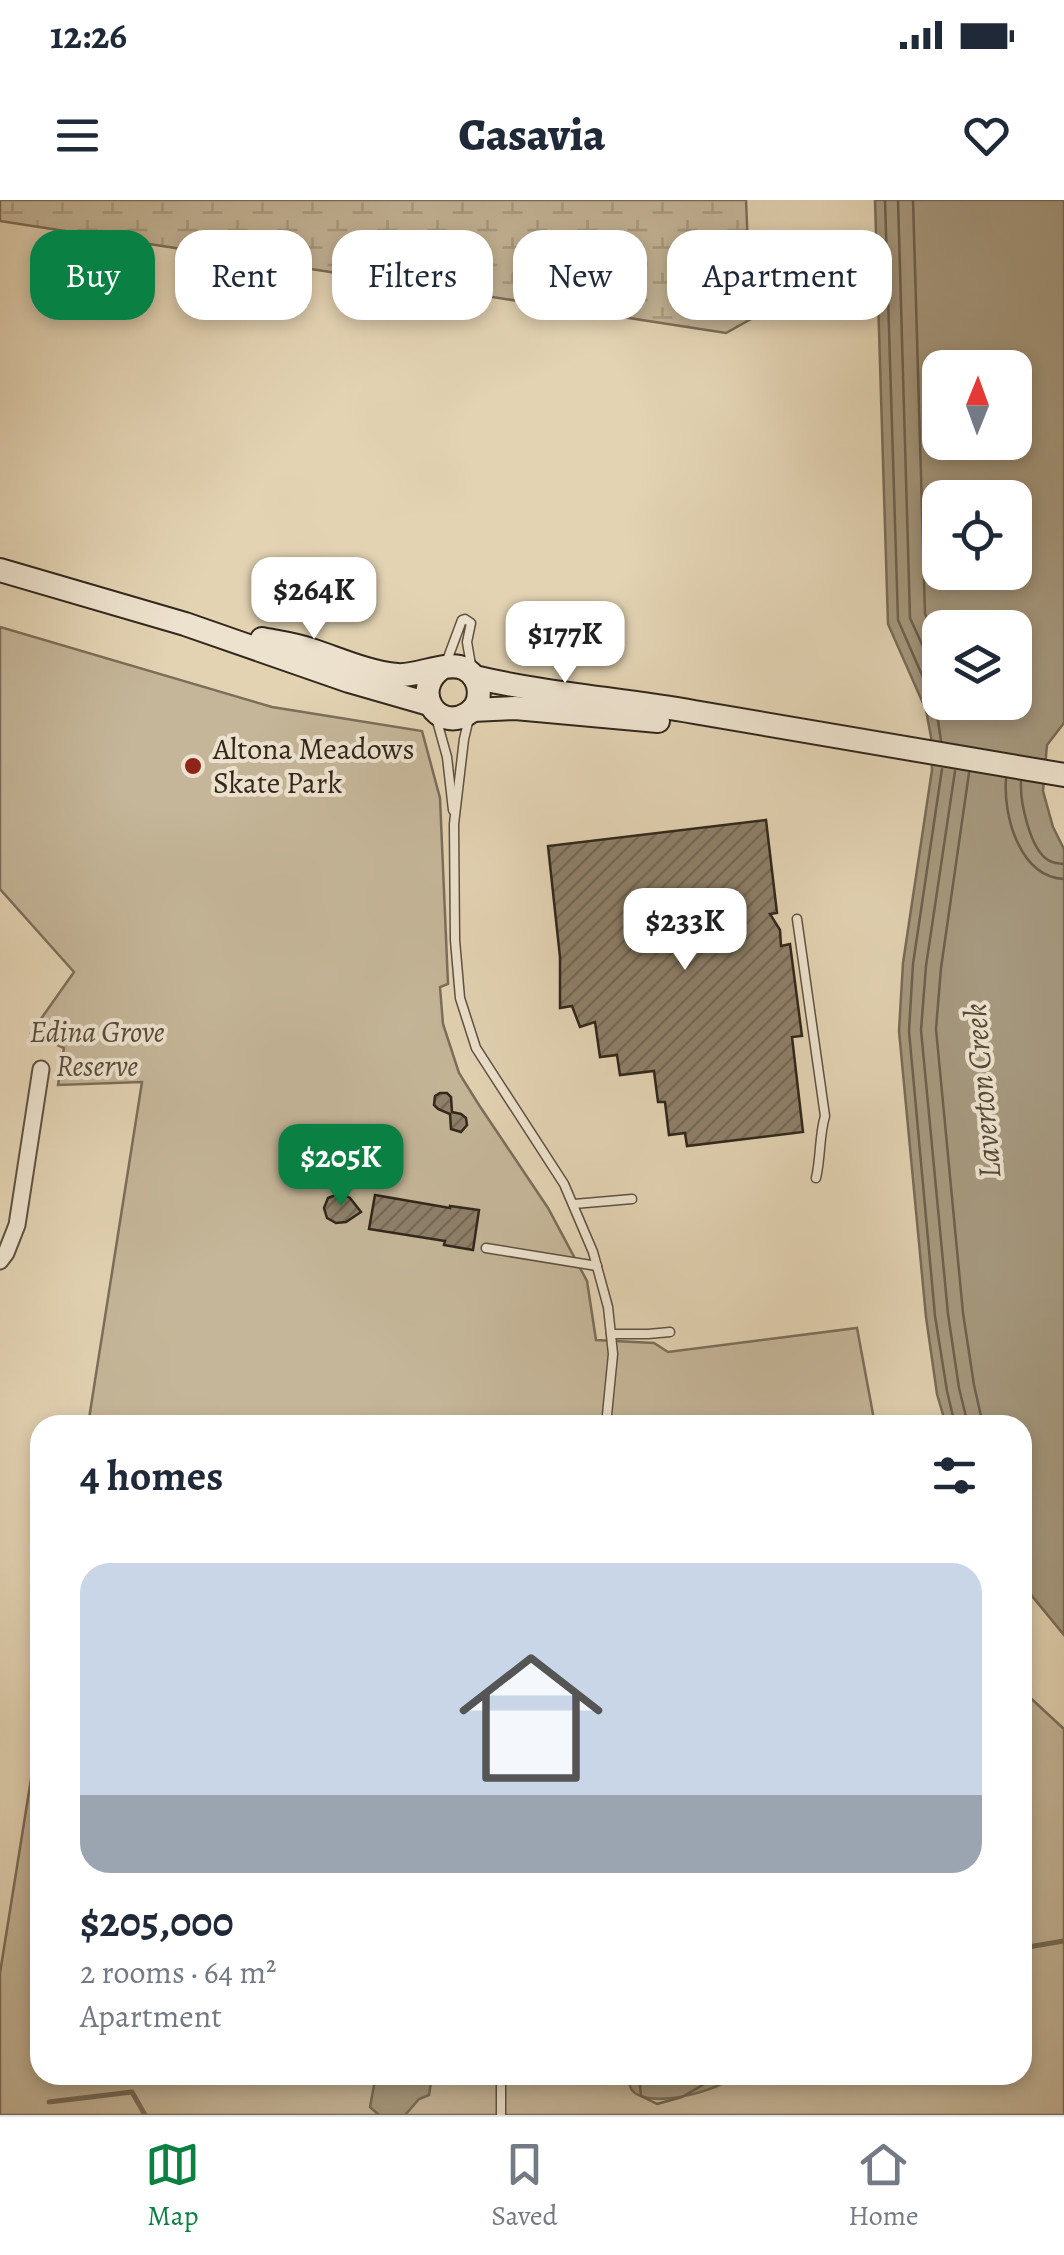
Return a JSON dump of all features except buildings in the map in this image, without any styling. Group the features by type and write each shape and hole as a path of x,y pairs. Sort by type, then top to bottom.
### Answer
{"main road":[{"path":"0,570 185,624 431,706 439,714 456,718 472,711 515,708 815,734"},
{"path":"185,624 306,648 398,676 460,666 473,676 516,687 656,706 1064,775"},
{"path":"431,706 427,688 435,673 443,668"},
{"path":"472,711 479,694 473,676"}],"street":[{"path":"0,1261 17,1225 41,1069"}],"lane":[{"path":"443,668 462,620 467,619 471,623 468,653 473,676"},
{"path":"431,706 443,736 454,824 460,998 476,1048 564,1184 597,1266 608,1307 613,1354 607,1415"},
{"path":"454,824 464,739 472,711"},
{"path":"797,919 825,1116 816,1178"},
{"path":"574,1204 632,1199"},
{"path":"486,1248 597,1266"},
{"path":"611,1334 670,1332"},
{"path":"501,2085 501,2115"}],"green space":[{"path":"0,200 746,200 747,230 667,230 667,320 749,320 726,333 642,320 647,320 647,230 513,230 513,300 493,297 493,230 332,230 332,272 312,269 312,230 175,230 175,248 155,245 155,230 58,230 0,221"},
{"name":"Edina Grove Reserve","path":"0,627 272,707 422,731 440,798 448,984 440,987 443,1024 459,1073 548,1208 587,1281 596,1340 654,1343 668,1352 857,1328 873,1415 90,1415 142,1082 58,1085 64,1048 31,1033 74,972 0,889"},
{"path":"1032,1699 1064,1729 1064,2115 0,2115 0,1973 30,1786 30,2085 1032,2085"}],"water":[{"name":"Laverton Creek","path":"875,200 1064,200 1064,723 1047,745 1043,791 1064,849 1064,1635 1032,1596 1032,1415 943,1415 937,1394 899,1031 903,963 932,770 928,720 1032,720 1032,610 922,610 922,701 888,624 879,320 892,320 892,230 876,230"},
{"path":"374,2085 431,2085 429,2095 419,2099 405,2115 379,2115 370,2107"},
{"path":"718,2085 669,2098 638,2095 631,2087"}],"waterway":[{"path":"1032,1946 1064,1941"},
{"path":"49,2102 132,2092 145,2115"}],"place":[{"name":"Altona Meadows Skate Park","path":"193,766"}]}
